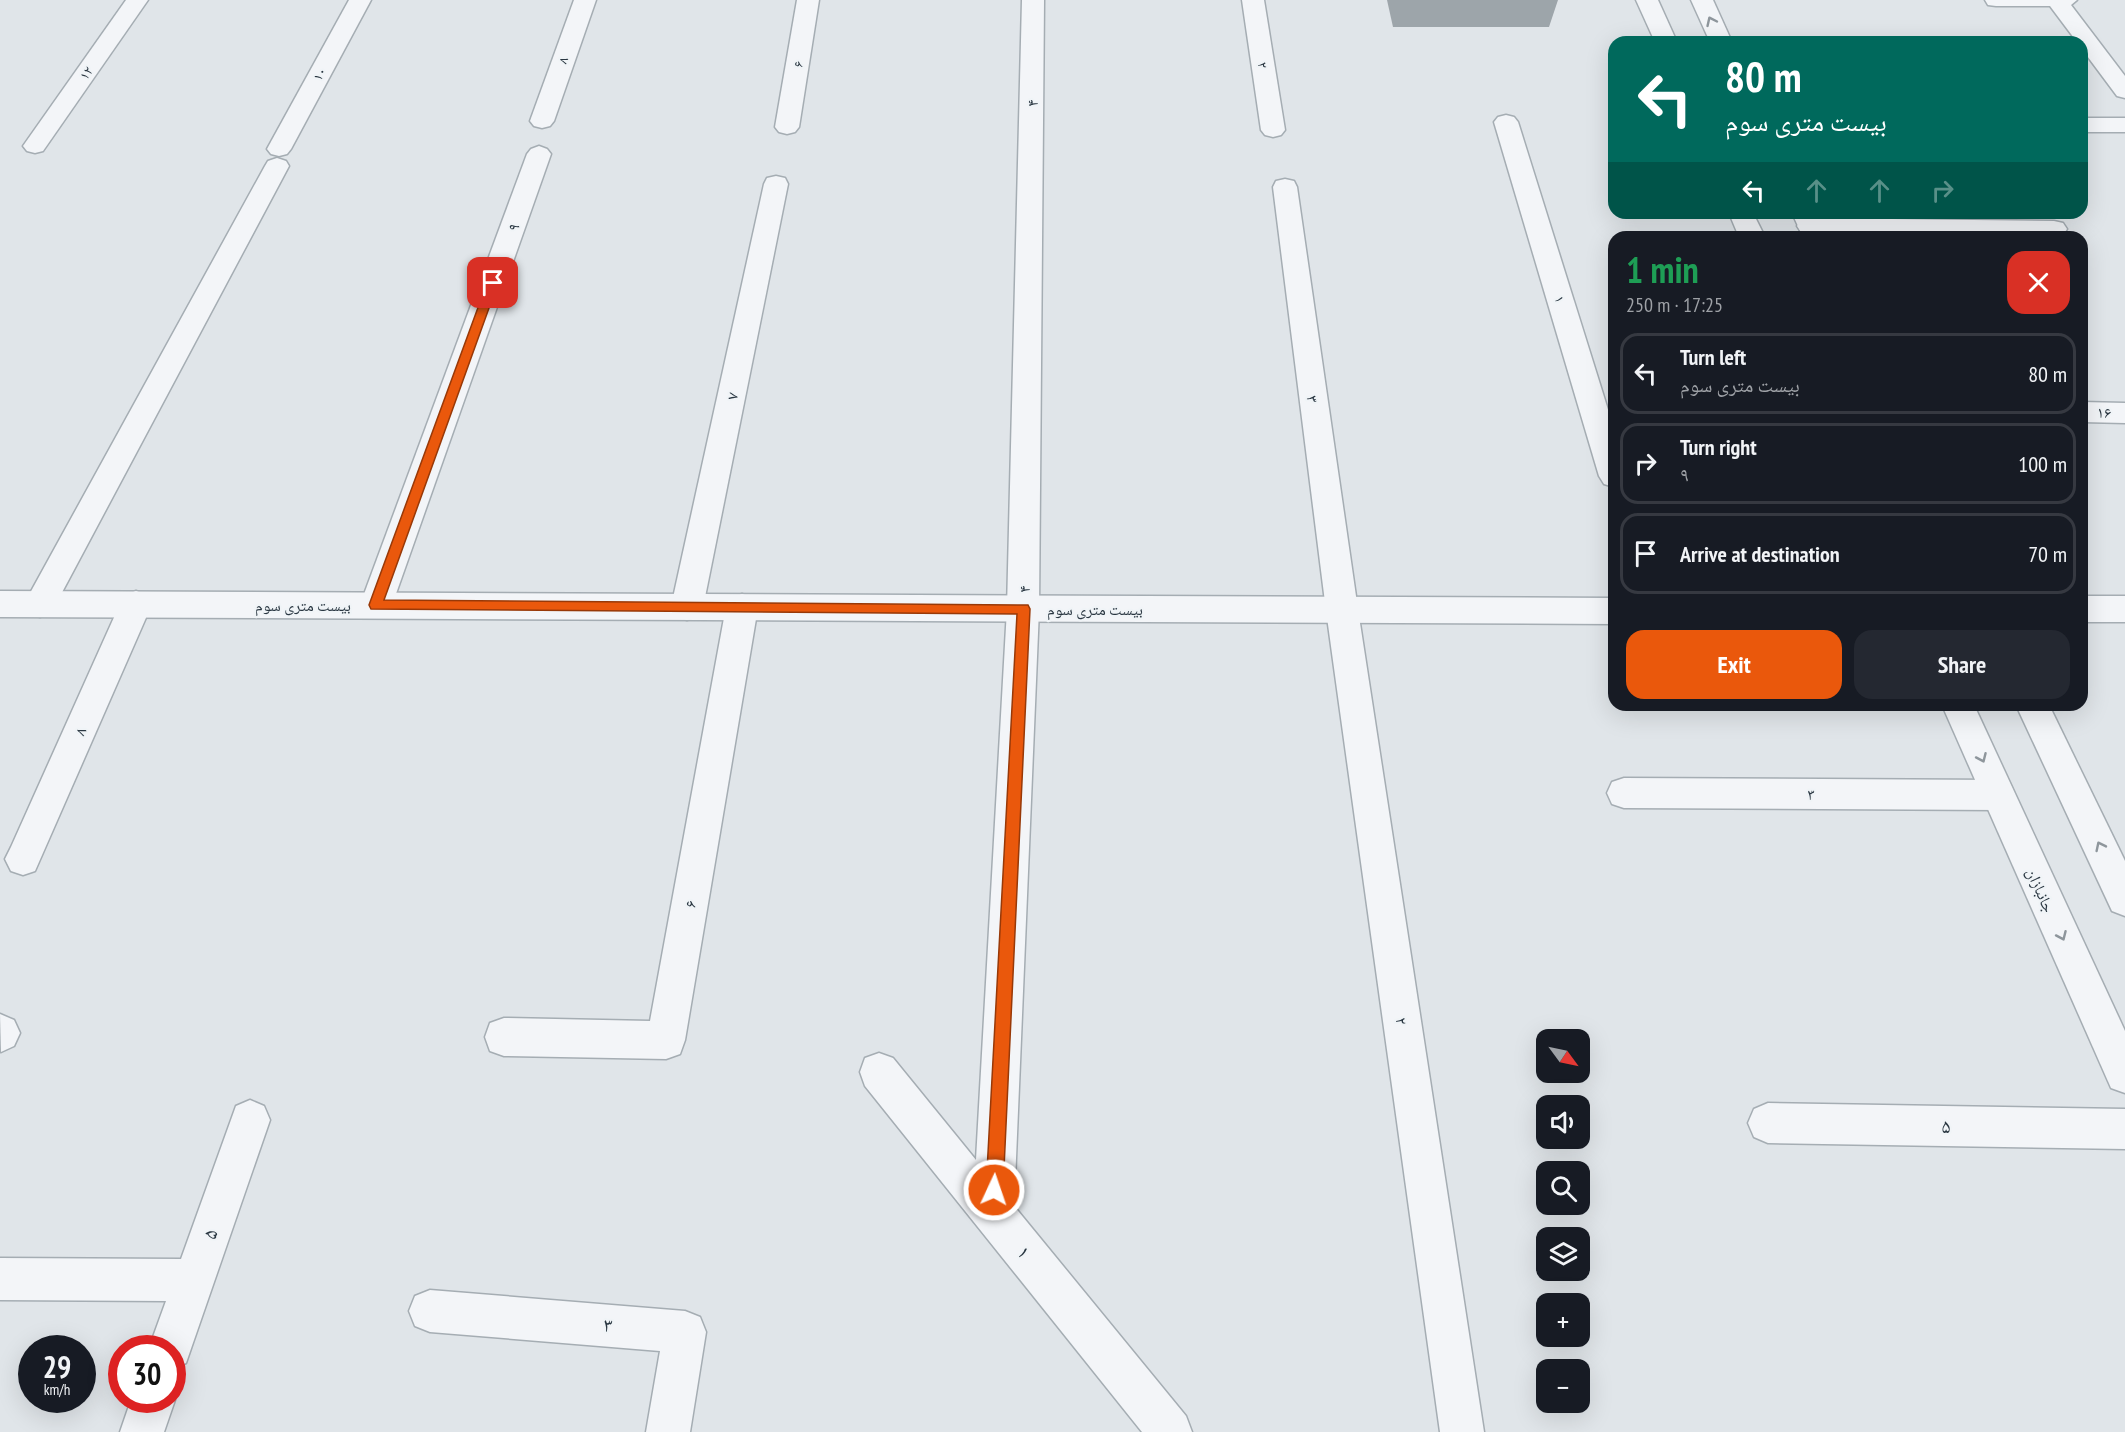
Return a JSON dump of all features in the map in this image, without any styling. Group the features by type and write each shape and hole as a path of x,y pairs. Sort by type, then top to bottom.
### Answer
{"street":[{"name":"۱۲","path":"35,146 137,0"},
{"name":"۱۰","path":"40,604 360,0"},
{"name":"۸","path":"542,121 585,0"},
{"name":"۶","path":"787,127 808,0"},
{"name":"۴","path":"993,1214 1023,609 1033,0"},
{"name":"۲","path":"1253,0 1273,130"},
{"path":"1647,0 1663,36"},
{"path":"1702,0 1718,36"},
{"path":"1996,0 2066,0"},
{"path":"2056,0 2083,36"},
{"path":"2088,42 2125,91"},
{"name":"۱","path":"1506,122 1608,456"},
{"path":"2088,125 2125,125"},
{"name":"۹","path":"376,605 539,154"},
{"name":"۷","path":"687,607 776,184"},
{"name":"۳","path":"1285,187 1342,610"},
{"path":"1810,225 2054,229"},
{"name":"۱۶","path":"2088,412 2125,413"},
{"name":"بیست متری سوم","path":"0,604 1608,611"},
{"name":"۸","path":"23,859 136,604"},
{"name":"۶","path":"504,1037 666,1040 742,607"},
{"path":"2088,609 2125,609"},
{"name":"۲","path":"1342,610 1462,1432"},
{"name":"جانبازان","path":"1961,711 2125,1074"},
{"path":"2035,711 2125,899"},
{"name":"۳","path":"1624,793 1998,795"},
{"name":"۱","path":"879,1072 1170,1432"},
{"name":"۵","path":"176,1335 250,1120"},
{"name":"۵","path":"1768,1123 2125,1129"},
{"path":"0,1279 195,1280"},
{"name":"۳","path":"430,1311 685,1332 668,1432"},
{"path":"142,1432 149,1413"}],"route":[{"path":"493,283 376,605 1023,609 994,1190"}]}
